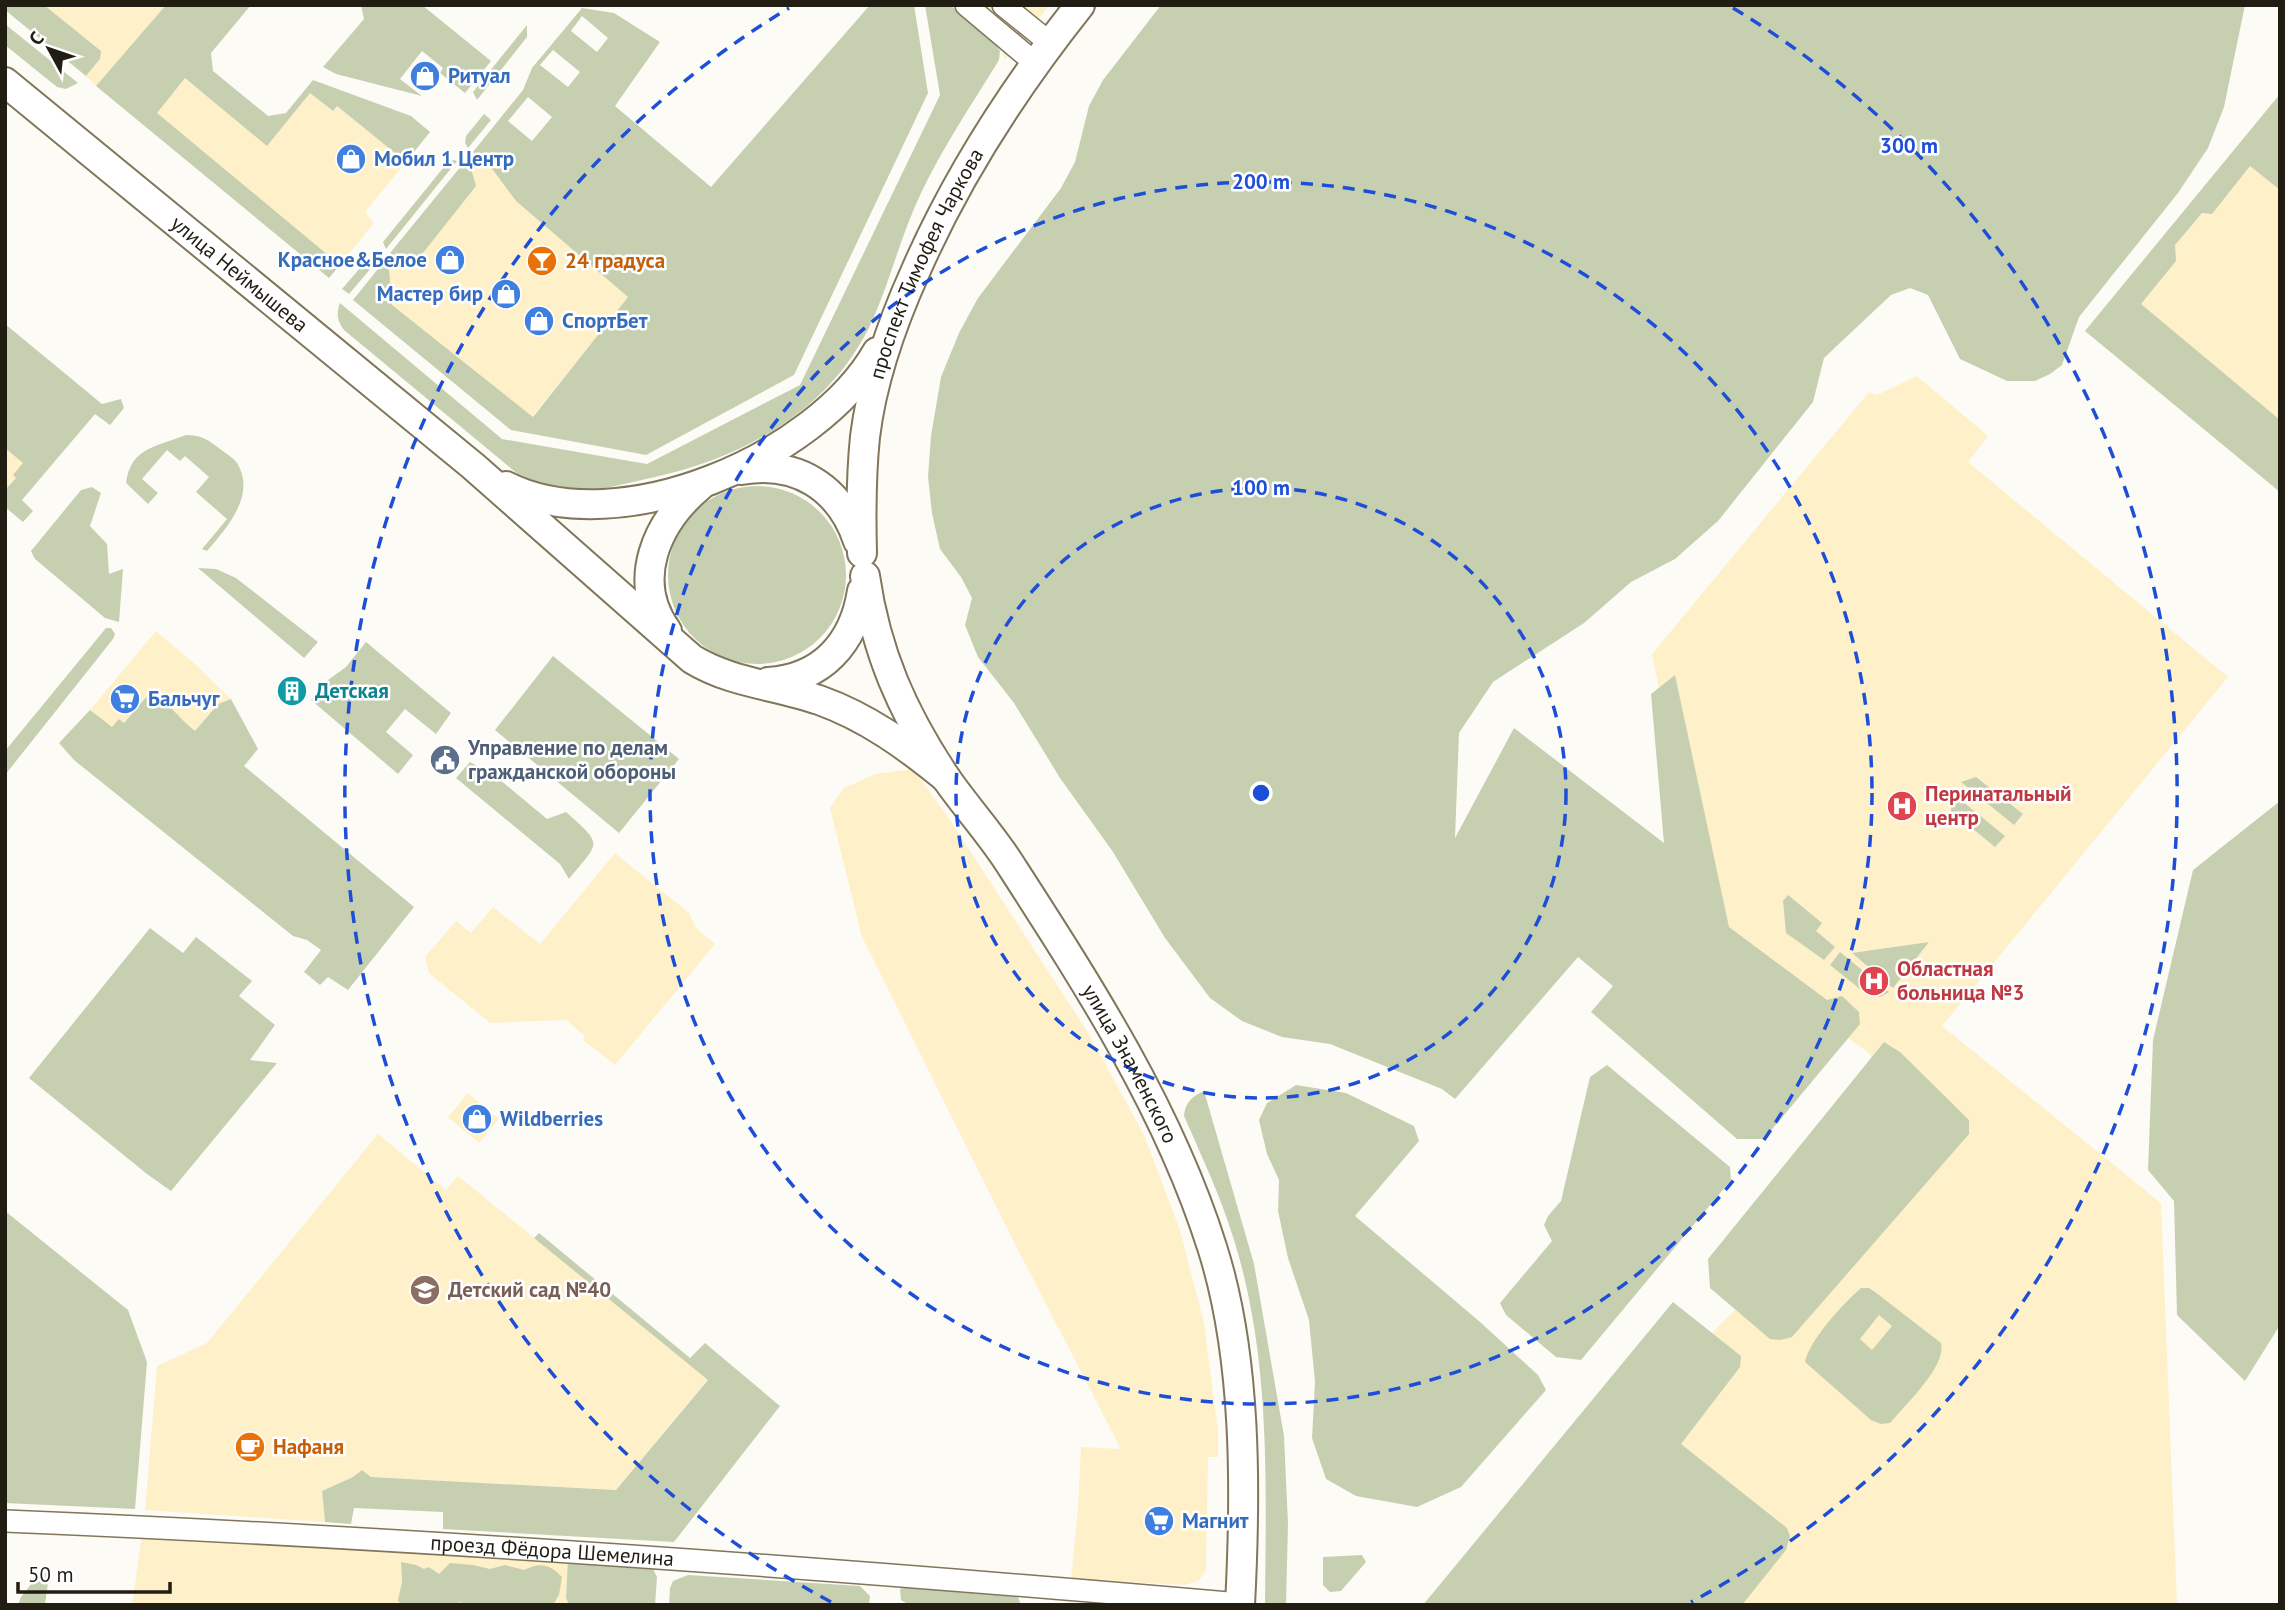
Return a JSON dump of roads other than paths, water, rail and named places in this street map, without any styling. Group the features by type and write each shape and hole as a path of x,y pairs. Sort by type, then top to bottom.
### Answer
{"main road":[{"name":"проспект Тимофея Чаркова","path":"864,565 861,510 866,435 878,375 895,319 933,230 956,186 991,127 1042,53 1080,5"},
{"name":"улица Неймышева","path":"5,82 473,466"},
{"path":"732,472 804,430 827,413 867,370 895,319"},
{"path":"473,466 519,493 565,504 626,502 669,493 732,472 762,466 787,470 825,489 842,506 853,524 864,565 853,627 838,650 807,674 788,680 747,682"},
{"path":"473,466 681,650 707,668 747,682 821,700 866,720 904,744 946,778"},
{"path":"681,650 663,625 654,605 650,581 651,564 657,539 670,517 684,500 705,482"},
{"name":"улица Знаменского","path":"864,565 873,625 899,697 946,778 1008,861 1135,1068 1174,1149 1212,1248 1227,1313 1237,1379 1244,1506 1240,1604"}],"street":[{"path":"966,5 1042,53"},
{"path":"1003,5 1042,53"},
{"name":"проезд Фёдора Шемелина","path":"5,1521 562,1551 1240,1604"}],"place":[{"name":"Ритуал","path":"425,76"},
{"name":"Мобил 1 Центр","path":"351,159"},
{"name":"Красное&Белое","path":"450,260"},
{"name":"24 градуса","path":"542,261"},
{"name":"Мастер бир","path":"506,294"},
{"name":"СпортБет","path":"539,321"},
{"name":"Детская","path":"292,691"},
{"name":"Бальчуг","path":"125,699"},
{"name":"Управление по делам гражданской обороны","path":"445,760"},
{"name":"Перинатальный центр","path":"1902,806"},
{"name":"Областная больница №3","path":"1874,981"},
{"name":"Wildberries","path":"477,1119"},
{"name":"Детский сад №40","path":"425,1290"},
{"name":"Нафаня","path":"250,1447"},
{"name":"Магнит","path":"1159,1521"}]}
